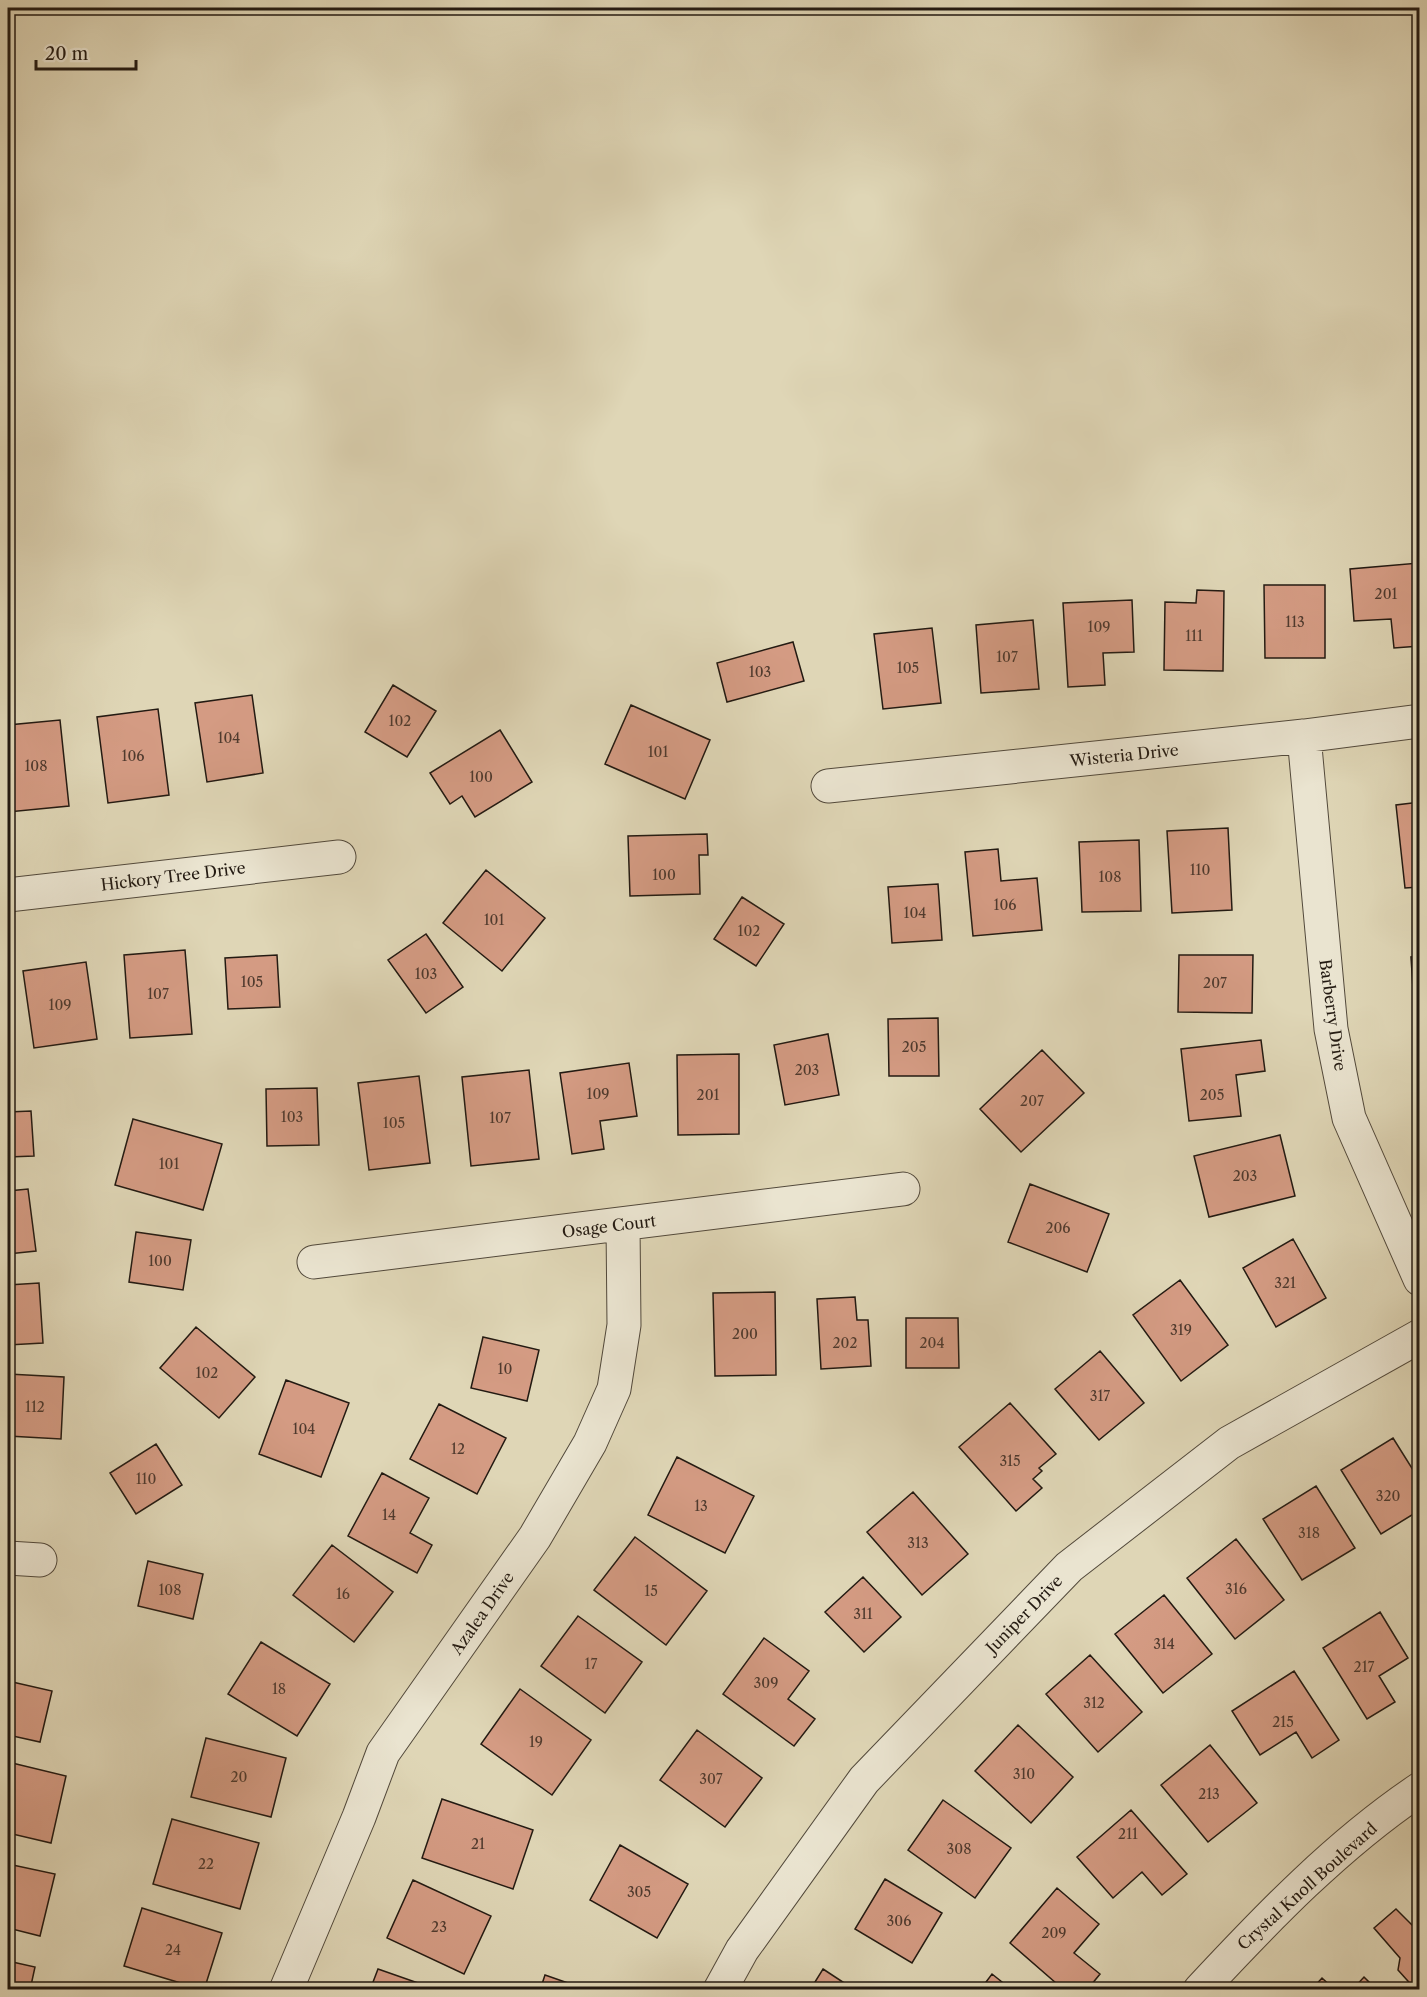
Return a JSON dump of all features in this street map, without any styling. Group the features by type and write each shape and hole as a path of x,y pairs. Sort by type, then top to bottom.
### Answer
{"street":[{"name":"Wisteria Drive","path":"828,786 1304,736 1419,721"},
{"name":"Barberry Drive","path":"1304,736 1331,1029 1349,1118 1419,1279"},
{"name":"Hickory Tree Drive","path":"8,895 339,857"},
{"name":"Osage Court","path":"314,1262 903,1189"},
{"name":"Azalea Drive","path":"286,1989 359,1817 382,1753 535,1538 590,1443 614,1389 624,1325 623,1224"},
{"name":"Juniper Drive","path":"720,1989 742,1950 864,1780 1069,1567 1229,1443 1419,1336"},
{"path":"8,1558 40,1560"},
{"name":"Crystal Knoll Boulevard","path":"1200,1989 1254,1931 1341,1850 1419,1789"}],"building":[{"path":"1419,563 1420,646 1394,648 1391,619 1354,621 1350,569"},
{"path":"1264,585 1325,585 1325,658 1265,658"},
{"path":"1197,590 1224,591 1223,671 1164,670 1165,602 1196,603"},
{"path":"1132,600 1134,652 1103,653 1105,685 1068,687 1063,603"},
{"path":"1033,620 1039,689 981,693 976,625"},
{"path":"932,628 941,703 883,709 874,634"},
{"path":"793,642 804,681 727,702 717,663"},
{"path":"393,685 436,711 407,757 365,732"},
{"path":"252,695 263,773 207,782 195,703"},
{"path":"631,705 710,740 685,799 605,764"},
{"path":"158,709 169,795 108,803 97,717"},
{"path":"60,720 69,806 8,812 8,725"},
{"path":"500,730 532,782 475,817 462,796 450,804 430,773"},
{"path":"1420,802 1420,887 1405,888 1396,805"},
{"path":"1228,828 1232,910 1172,913 1167,831"},
{"path":"707,834 708,855 699,855 700,894 630,896 628,836"},
{"path":"1139,840 1141,911 1082,912 1079,842"},
{"path":"998,849 1001,881 1037,878 1042,930 973,936 965,852"},
{"path":"486,870 545,918 502,971 443,923"},
{"path":"938,884 942,940 892,943 888,887"},
{"path":"742,897 784,924 756,966 714,939"},
{"path":"426,934 463,987 426,1013 388,960"},
{"path":"185,950 192,1034 130,1038 124,955"},
{"path":"277,955 280,1007 228,1009 225,958"},
{"path":"1179,955 1253,955 1252,1013 1178,1012"},
{"path":"1420,956 1420,1004 1414,1004 1411,957"},
{"path":"86,962 97,1039 34,1048 23,971"},
{"path":"938,1018 939,1076 889,1076 888,1019"},
{"path":"828,1034 839,1095 785,1105 774,1045"},
{"path":"1261,1040 1265,1071 1236,1075 1241,1116 1189,1121 1181,1049"},
{"path":"1042,1050 1084,1093 1021,1152 980,1109"},
{"path":"739,1054 739,1134 678,1135 677,1055"},
{"path":"629,1063 637,1116 600,1121 604,1149 572,1154 560,1073"},
{"path":"529,1070 539,1159 471,1166 462,1077"},
{"path":"419,1076 430,1163 369,1170 358,1083"},
{"path":"317,1088 319,1145 267,1146 266,1089"},
{"path":"31,1111 34,1156 8,1157 8,1112"},
{"path":"133,1119 222,1144 203,1210 115,1185"},
{"path":"1280,1135 1295,1196 1209,1217 1194,1156"},
{"path":"1030,1184 1109,1214 1087,1272 1008,1242"},
{"path":"28,1189 36,1251 8,1254 8,1191"},
{"path":"136,1232 191,1240 183,1290 129,1282"},
{"path":"1293,1239 1326,1298 1276,1327 1243,1268"},
{"path":"1180,1280 1228,1345 1181,1381 1133,1315"},
{"path":"39,1283 43,1343 8,1345 8,1285"},
{"path":"775,1292 776,1375 715,1376 713,1293"},
{"path":"855,1297 857,1320 868,1320 871,1366 821,1369 817,1299"},
{"path":"906,1318 958,1318 959,1368 906,1368"},
{"path":"196,1327 255,1377 219,1418 160,1368"},
{"path":"483,1337 539,1350 527,1401 471,1388"},
{"path":"1100,1351 1144,1403 1099,1440 1055,1389"},
{"path":"8,1374 64,1377 61,1439 8,1436"},
{"path":"286,1380 349,1403 321,1477 259,1454"},
{"path":"1010,1403 1056,1454 1039,1468 1042,1471 1033,1479 1042,1488 1016,1511 959,1447"},
{"path":"439,1404 506,1438 477,1494 410,1459"},
{"path":"1393,1438 1420,1481 1420,1510 1381,1534 1341,1470"},
{"path":"156,1444 182,1485 136,1514 110,1473"},
{"path":"677,1457 754,1496 725,1553 648,1515"},
{"path":"382,1473 429,1498 410,1533 432,1545 417,1573 348,1536"},
{"path":"1316,1486 1355,1548 1302,1580 1263,1519"},
{"path":"913,1492 968,1554 922,1595 867,1532"},
{"path":"635,1537 707,1591 666,1645 594,1590"},
{"path":"1236,1539 1284,1600 1235,1639 1187,1578"},
{"path":"332,1545 393,1592 354,1642 293,1595"},
{"path":"148,1561 203,1574 193,1619 138,1606"},
{"path":"863,1577 901,1617 864,1652 825,1612"},
{"path":"1164,1595 1212,1654 1163,1693 1115,1634"},
{"path":"1380,1612 1408,1658 1379,1676 1395,1702 1367,1719 1323,1648"},
{"path":"578,1616 642,1662 605,1713 541,1666"},
{"path":"764,1638 809,1671 788,1699 815,1719 794,1746 723,1694"},
{"path":"261,1642 330,1684 297,1736 228,1694"},
{"path":"1090,1655 1142,1712 1098,1752 1046,1694"},
{"path":"1294,1671 1339,1740 1312,1758 1296,1732 1260,1755 1232,1711"},
{"path":"8,1681 52,1691 40,1742 8,1735"},
{"path":"520,1689 591,1740 552,1795 481,1744"},
{"path":"1018,1725 1073,1777 1031,1823 975,1771"},
{"path":"697,1730 762,1778 725,1827 660,1780"},
{"path":"206,1738 286,1758 271,1817 191,1797"},
{"path":"1210,1745 1257,1803 1208,1842 1161,1785"},
{"path":"8,1762 66,1776 51,1843 8,1833"},
{"path":"442,1799 533,1830 513,1889 422,1858"},
{"path":"943,1800 1011,1848 975,1898 908,1850"},
{"path":"1131,1810 1187,1874 1162,1895 1142,1872 1113,1898 1077,1857"},
{"path":"172,1819 259,1843 240,1909 153,1884"},
{"path":"620,1845 688,1884 657,1938 590,1900"},
{"path":"8,1864 55,1874 40,1936 8,1928"},
{"path":"885,1879 942,1913 912,1963 855,1929"},
{"path":"413,1880 491,1916 464,1974 387,1938"},
{"path":"1057,1888 1099,1924 1074,1953 1100,1974 1087,1990 1064,1990 1010,1943"},
{"path":"142,1908 222,1933 204,1990 124,1966"},
{"path":"1396,1909 1420,1933 1420,1990 1416,1990 1398,1970 1400,1958 1374,1928"},
{"path":"8,1961 35,1967 30,1990 8,1990"},
{"path":"378,1969 438,1990 370,1990"},
{"path":"823,1969 855,1990 810,1990"},
{"path":"992,1974 1012,1990 980,1990"},
{"path":"545,1975 588,1990 540,1990"},
{"path":"1364,1977 1377,1990 1352,1990"},
{"path":"1322,1978 1335,1990 1311,1990"}]}
